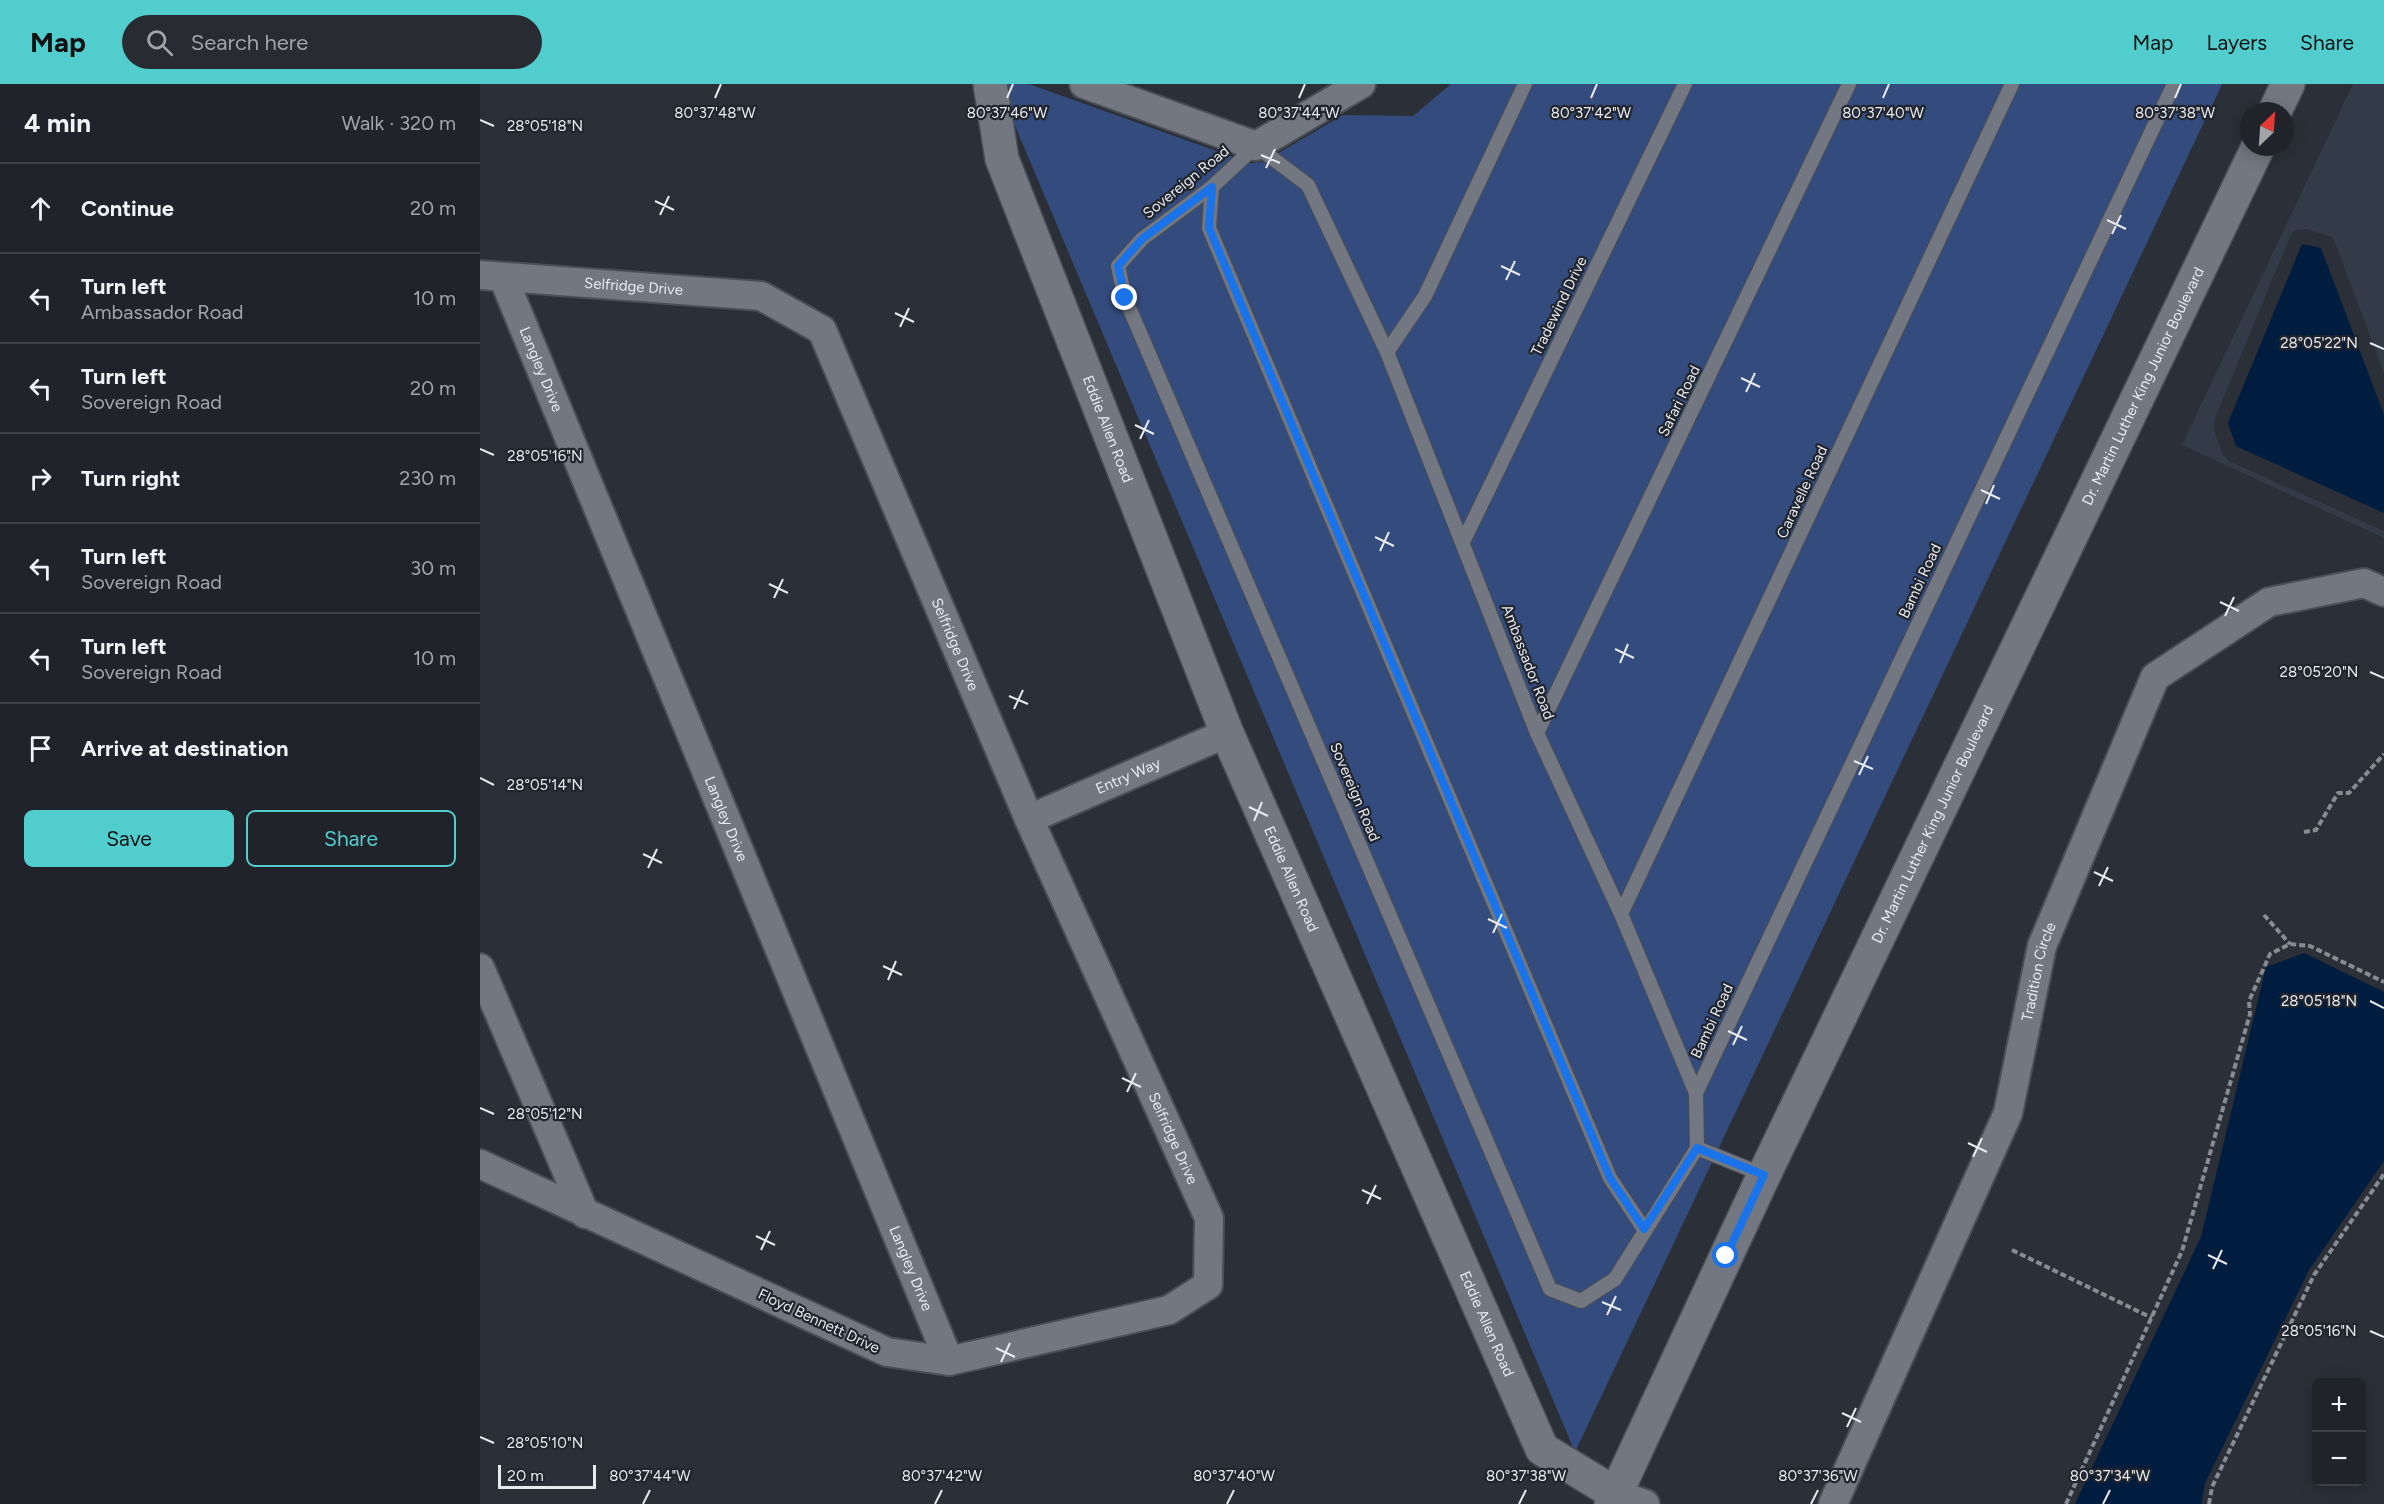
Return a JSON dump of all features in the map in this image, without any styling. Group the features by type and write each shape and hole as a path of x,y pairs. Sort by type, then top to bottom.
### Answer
{"street":[{"name":"Eddie Allen Road","path":"990,84 1002,159 1227,733 1542,1449 1624,1502"},
{"path":"1084,84 1256,146 1361,84"},
{"path":"2279,102 2288,84"},
{"name":"Dr. Martin Luther King Junior Boulevard","path":"1624,1502 1764,1175 2254,156"},
{"name":"Selfridge Drive","path":"492,276 761,296 822,330 1029,819 1209,1218 1208,1285"},
{"name":"Langley Drive","path":"492,276 949,1360"},
{"name":"Tradition Circle","path":"1833,1504 2008,1113 2042,946 2156,676 2269,602 2364,583 2384,592"},
{"name":"Entry Way","path":"1029,819 1227,733"},
{"path":"480,968 585,1214"},
{"name":"Floyd Bennett Drive","path":"480,1164 887,1352 949,1360 1169,1310 1208,1285"}],"lane":[{"path":"1387,352 1425,296 1524,84"},
{"name":"Tradewind Drive","path":"1463,542 1685,84"},
{"name":"Safari Road","path":"1537,733 1849,84"},
{"name":"Caravelle Road","path":"1621,914 2012,84"},
{"name":"Bambi Road","path":"1696,1093 2174,84"},
{"name":"Sovereign Road","path":"1256,146 1212,187 1142,239 1118,266 1125,298 1550,1289 1581,1300 1615,1279 1644,1229 1697,1148"},
{"name":"Ambassador Road","path":"1256,146 1308,185 1387,352 1537,733 1621,914 1696,1093 1697,1148"},
{"path":"1212,187 1209,228 1610,1178 1644,1229"},
{"path":"1697,1148 1764,1175"}],"path":[{"path":"2304,832 2316,830 2338,793 2349,793 2384,754"},
{"path":"2264,915 2290,944"},
{"path":"2066,1504 2182,1251 2250,1014 2249,1001 2270,954 2290,944 2310,946 2384,982"},
{"path":"2209,1504 2212,1487 2314,1275 2384,1174"},
{"path":"2012,1250 2152,1318"}],"shaded area":[{"path":"1007,84 1029,84 1250,163 1263,162 1343,115 1413,116 1451,84 2222,84 1575,1452 1013,121"},
{"path":"2353,84 2384,84 2384,373 2333,237 2306,229 2296,230 2291,234 2215,418 2214,430 2222,453 2229,461 2384,531 2384,538 2182,445"},
{"path":"2302,244 2321,248 2384,415 2384,513 2236,446 2228,423"},
{"path":"2304,953 2384,992 2384,1161 2309,1270 2205,1483 2201,1504 2075,1504 2201,1237 2266,967"}],"route":[{"path":"1125,298 1118,266 1142,239 1212,187 1209,228 1610,1178 1644,1229 1697,1148 1764,1175 1726,1256"}]}
